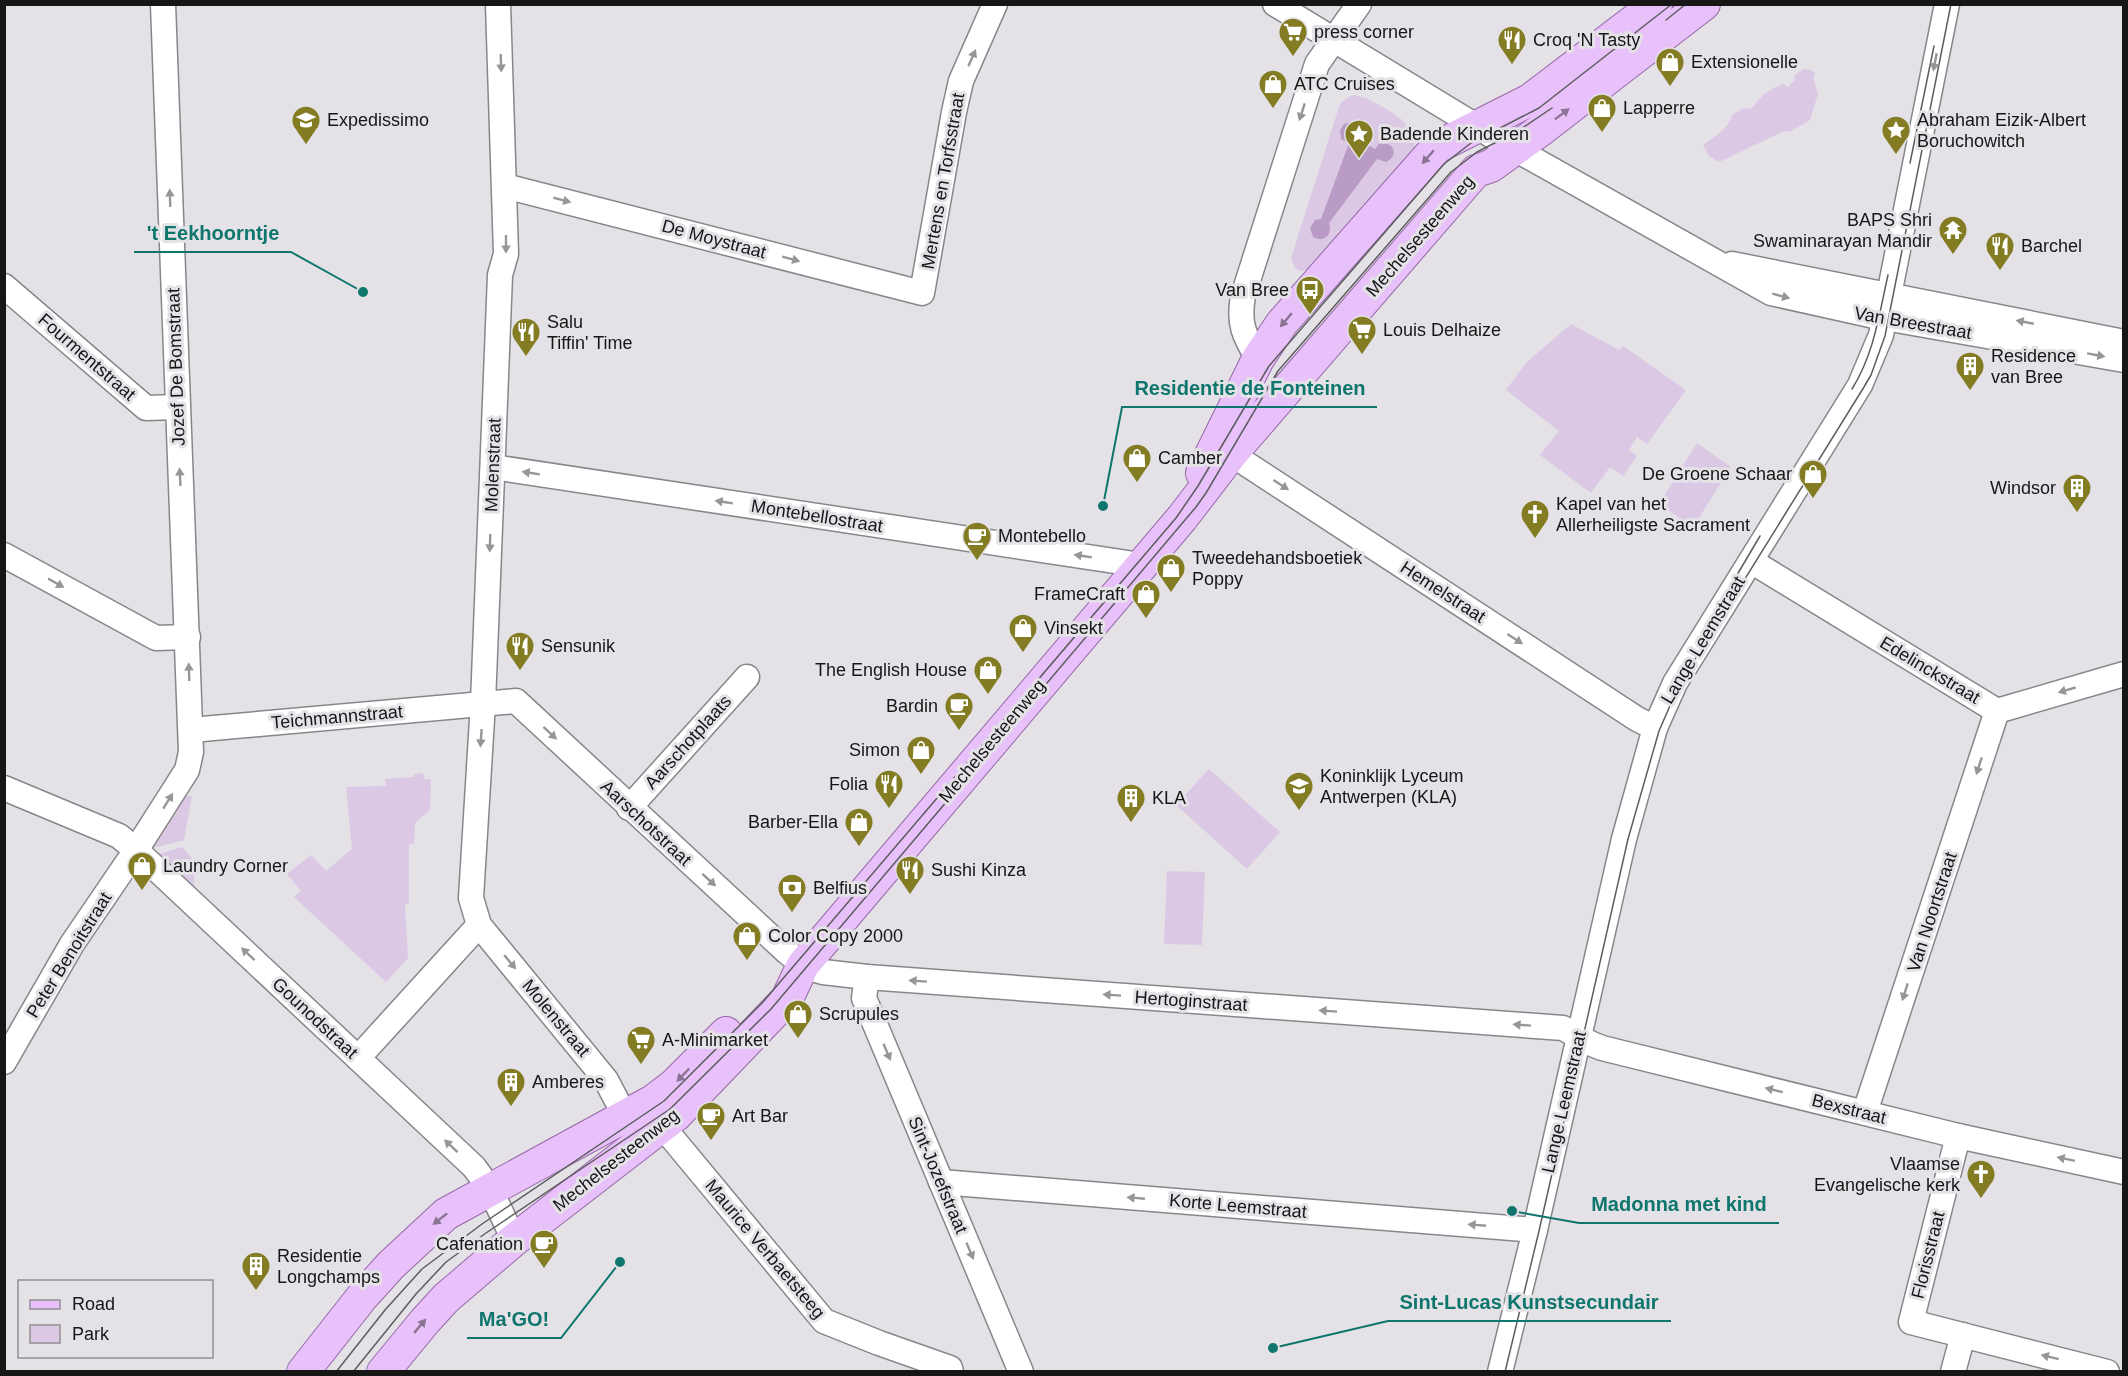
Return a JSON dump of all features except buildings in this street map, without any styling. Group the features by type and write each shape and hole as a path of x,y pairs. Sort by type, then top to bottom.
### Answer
{"main road":[{"name":"Mechelsesteenweg","path":"383,1371 446,1298 514,1240 663,1127 787,999 803,965 1182,518 1224,449 1258,360 1282,323 1437,147 1530,100 1656,4"},
{"name":"Mechelsesteenweg","path":"1224,449 1476,171 1491,166 1515,149 1704,4"},
{"name":"Mechelsesteenweg","path":"303,1371 363,1297 412,1243 446,1214 661,1096 772,986 803,965"}],"street":[{"name":"Jozef De Bomstraat","path":"163,4 191,730"},
{"name":"Molenstraat","path":"498,4 507,254 500,275 494,467 471,898 479,925 606,1080 625,1116"},
{"name":"Mertens en Torfsstraat","path":"922,293 959,92 995,4"},
{"name":"Van Breestraat","path":"1275,4 1477,127 1710,260 1886,307 2124,360"},
{"path":"1258,360 1244,336 1241,325 1243,296 1317,64 1359,4"},
{"name":"Lange Leemstraat","path":"1500,1371 1535,1230 1624,838 1655,728 1675,682 1860,385 1877,346 1947,4"},
{"name":"De Moystraat","path":"505,186 922,293"},
{"name":"Fourmentstraat","path":"4,286 146,408 177,407"},
{"name":"Van Breestraat","path":"1886,307 2124,342"},
{"name":"Hemelstraat","path":"1224,449 1637,719 1655,728"},
{"name":"Montebellostraat","path":"494,467 1141,565"},
{"path":"4,555 156,638 188,637"},
{"name":"Edelinckstraat","path":"1751,561 1997,711 2124,674"},
{"name":"Aarschotplaats","path":"629,808 747,677"},
{"name":"Aarschotstraat","path":"483,703 516,701 629,808 803,965"},
{"name":"Teichmannstraat","path":"191,730 483,703"},
{"name":"Van Noortstraat","path":"1865,1112 1997,711"},
{"name":"Peter Benoitstraat","path":"4,1062 72,944 187,770 191,752 191,730"},
{"name":"Gounodstraat","path":"4,788 119,836 136,850 474,1167 490,1189"},
{"path":"358,1058 479,925"},
{"name":"Hertoginstraat","path":"803,965 823,972 867,977 1563,1028 1578,1036"},
{"name":"Sint-Jozefstraat","path":"867,977 864,998 1021,1371"},
{"name":"Bexstraat","path":"1578,1036 1602,1048 1958,1136 2124,1172"},
{"name":"Maurice Verbaetsteeg","path":"663,1127 824,1321 950,1368 951,1371"},
{"name":"Florisstraat","path":"1958,1136 1911,1322 1964,1335"},
{"name":"Korte Leemstraat","path":"941,1182 1535,1230"},
{"path":"490,1189 514,1240"},
{"path":"1953,1371 1964,1335 2107,1371"}],"green space":[{"path":"1804,69 1815,73 1813,78 1818,94 1810,120 1791,131 1782,132 1719,162 1709,156 1703,145 1724,129 1732,115 1742,109 1752,108 1762,96 1774,88 1783,84 1788,87 1795,80 1794,76"},
{"path":"1353,95 1372,101 1401,119 1408,128 1410,142 1415,143 1414,148 1307,270 1301,271 1295,268 1291,258 1340,104"},
{"path":"1571,324 1619,350 1623,346 1686,390 1647,444 1637,437 1629,450 1637,456 1623,476 1610,467 1591,493 1540,455 1559,431 1506,390 1527,362"},
{"path":"1697,443 1731,467 1693,527 1659,504"},
{"path":"1209,769 1280,832 1247,869 1176,805"},
{"path":"423,773 424,779 431,779 430,810 415,823 414,844 409,844 409,903 405,904 408,958 386,982 294,897 301,891 287,874 311,855 326,871 352,849 346,787 386,786 385,779 414,777 414,774"},
{"path":"179,796 192,796 184,840 153,848 154,839"},
{"path":"182,847 194,861 194,886 159,854"},
{"path":"1167,871 1205,872 1202,945 1164,944"}],"shaded area":[{"path":"1350,123 1358,128 1360,134 1358,139 1375,149 1379,144 1388,144 1393,148 1394,153 1386,162 1377,159 1329,223 1330,231 1327,237 1317,239 1313,237 1310,228 1315,220 1321,219 1349,143 1341,139 1340,130 1344,124"}],"tram line":[{"path":"336,1372 385,1310 422,1269 482,1224 664,1101 763,1002 1176,518 1198,486 1269,366 1444,164 1471,143 1539,108 1672,4"},
{"path":"1666,20 1686,4"},
{"path":"1505,1372 1628,839 1659,731 1679,685 1871,375 1885,336 1951,4"},
{"path":"1910,163 1934,46"},
{"path":"353,1372 416,1294 446,1262 670,1109 771,1009 1196,507 1278,371 1451,172 1477,152 1518,131 1552,108"},
{"path":"1852,389 1871,348 1888,275"},
{"path":"1734,580 1760,536"}],"place":[{"name":"press corner","path":"1293,58"},
{"name":"Croq 'N Tasty","path":"1512,66"},
{"name":"Extensionelle","path":"1670,88"},
{"name":"ATC Cruises","path":"1273,110"},
{"name":"Lapperre","path":"1602,134"},
{"name":"Expedissimo","path":"306,146"},
{"name":"Abraham Eizik-Albert Boruchowitch","path":"1896,156"},
{"name":"Badende Kinderen","path":"1359,160"},
{"name":"BAPS Shri Swaminarayan Mandir","path":"1953,256"},
{"name":"Barchel","path":"2000,272"},
{"name":"'t Eekhoorntje","path":"363,292"},
{"name":"Van Bree","path":"1310,316"},
{"name":"Louis Delhaize","path":"1362,356"},
{"name":"Salu Tiffin' Time","path":"526,358"},
{"name":"Residence van Bree","path":"1970,392"},
{"name":"Camber","path":"1137,484"},
{"name":"De Groene Schaar","path":"1813,500"},
{"name":"Residentie de Fonteinen","path":"1103,506"},
{"name":"Windsor","path":"2077,514"},
{"name":"Kapel van het Allerheiligste Sacrament","path":"1535,540"},
{"name":"Montebello","path":"977,562"},
{"name":"Tweedehandsboetiek Poppy","path":"1171,594"},
{"name":"FrameCraft","path":"1146,620"},
{"name":"Vinsekt","path":"1023,654"},
{"name":"Sensunik","path":"520,672"},
{"name":"The English House","path":"988,696"},
{"name":"Bardin","path":"959,732"},
{"name":"Simon","path":"921,776"},
{"name":"Folia","path":"889,810"},
{"name":"Koninklijk Lyceum Antwerpen (KLA)","path":"1299,812"},
{"name":"KLA","path":"1131,824"},
{"name":"Barber-Ella","path":"859,848"},
{"name":"Laundry Corner","path":"142,892"},
{"name":"Sushi Kinza","path":"910,896"},
{"name":"Belfius","path":"792,914"},
{"name":"Color Copy 2000","path":"747,962"},
{"name":"Scrupules","path":"798,1040"},
{"name":"A-Minimarket","path":"641,1066"},
{"name":"Amberes","path":"511,1108"},
{"name":"Art Bar","path":"711,1142"},
{"name":"Vlaamse Evangelische kerk","path":"1981,1200"},
{"name":"Madonna met kind","path":"1512,1211"},
{"name":"Ma'GO!","path":"620,1262"},
{"name":"Cafenation","path":"544,1270"},
{"name":"Residentie Longchamps","path":"256,1292"},
{"name":"Sint-Lucas Kunstsecundair","path":"1273,1348"}]}
